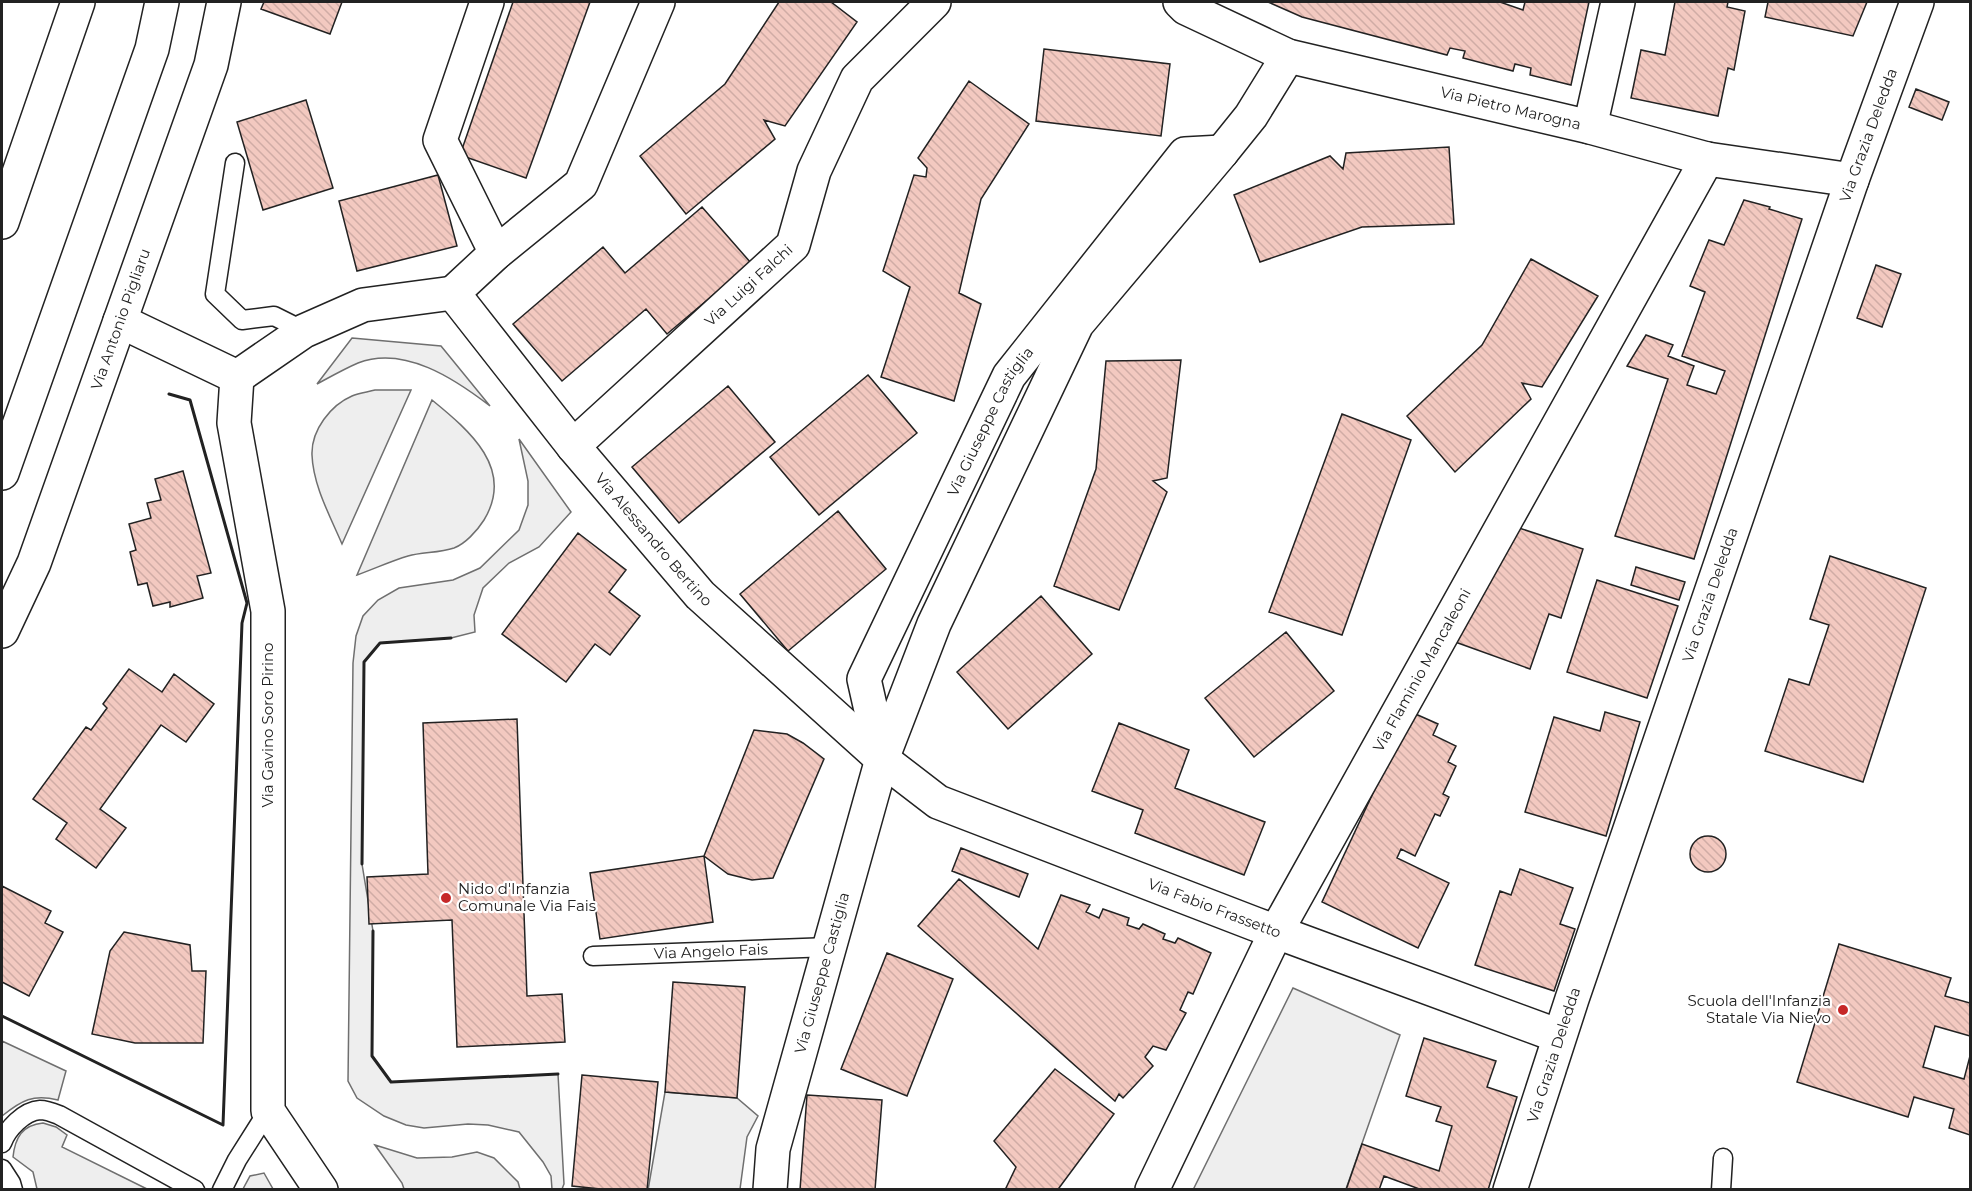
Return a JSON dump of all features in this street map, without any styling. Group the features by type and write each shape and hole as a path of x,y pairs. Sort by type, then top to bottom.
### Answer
{"street":[{"path":"2,222 78,2"},
{"path":"2,473 152,49 162,2"},
{"name":"Via Antonio Pigliaru","path":"2,631 34,563 211,65 224,2"},
{"path":"487,2 440,140 496,253"},
{"path":"120,321 237,377 304,331 363,305 453,293 496,253 580,184 658,2"},
{"name":"Via Luigi Falchi","path":"573,446 793,245 814,171 857,79 934,2"},
{"name":"Via Pietro Marogna","path":"1180,2 1186,8 1288,56 1590,127 1707,159 1852,180"},
{"path":"1590,127 1618,2"},
{"name":"Via Grazia Deledda","path":"1510,1190 1559,1036 1852,180 1917,2"},
{"name":"Via Giuseppe Castiglia","path":"770,1190 773,1149 882,759 934,624 1077,324 1251,116 1288,56"},
{"name":"Via Giuseppe Castiglia","path":"882,759 864,679 1009,376 1185,154 1222,152"},
{"name":"Via Flaminio Mancaleoni","path":"1152,1190 1276,932 1707,159"},
{"name":"Via Alessandro Bertino","path":"453,293 573,446 700,595 882,759"},
{"name":"Via Gavino Soro Pirino","path":"237,377 234,423 268,611 268,1111"},
{"name":"Via Fabio Frassetto","path":"882,759 938,802 1276,932 1559,1036"},
{"path":"268,1111 321,1190"}],"lane":[{"path":"235,163 215,294 242,320 274,316 304,331"},
{"name":"Via Angelo Fais","path":"593,956 830,946"},
{"path":"2,1143 6,1133 22,1117 40,1110 59,1114 195,1190"},
{"path":"222,1190 237,1160 268,1111"},
{"path":"1721,1190 1723,1158"},
{"path":"2,1169 13,1190"}],"shaded area":[{"path":"352,338 441,346 490,406 445,376 411,362 393,358 358,363 317,384"},
{"path":"375,390 411,390 342,544 315,478 312,455 315,436 324,419 344,400"},
{"path":"432,400 473,438 484,452 491,468 494,484 492,501 484,520 466,540 454,548 408,556 357,575"},
{"path":"519,439 571,512 539,547 509,563 483,588 474,615 475,632 451,638 380,643 364,662 362,864 373,931 372,1056 391,1082 558,1074 564,1184 562,1189 552,1189 551,1176 543,1162 519,1132 488,1125 468,1124 424,1128 406,1125 384,1116 357,1098 348,1081 353,663 356,636 363,616 378,600 399,588 453,580 480,568 519,530 528,505 528,481"},
{"path":"1293,988 1400,1035 1346,1189 1193,1190"},
{"path":"2,1041 66,1071 58,1100 35,1098 28,1100 2,1116"},
{"path":"665,1092 737,1098 758,1116 747,1137 740,1189 648,1190"},
{"path":"43,1123 56,1127 67,1135 62,1147 147,1189 37,1189 33,1172 13,1157 21,1134 30,1126"},
{"path":"375,1145 417,1158 452,1157 477,1152 494,1158 518,1182 520,1189 404,1189"},
{"path":"264,1173 273,1189 243,1189 250,1176"}],"building":[{"path":"264,2 342,2 330,34 261,9"},
{"path":"513,2 590,2 526,178 460,155"},
{"path":"779,2 831,2 857,22 785,126 764,120 775,139 686,214 640,156 725,84"},
{"path":"1268,2 1500,2 1523,10 1525,2 1589,2 1571,85 1530,75 1531,68 1515,64 1513,71 1463,58 1465,51 1450,48 1447,55 1302,17"},
{"path":"1675,2 1728,2 1727,7 1745,11 1734,70 1728,68 1718,116 1631,98 1641,50 1665,55"},
{"path":"1768,2 1867,2 1853,36 1765,17"},
{"path":"1044,49 1170,64 1161,136 1036,121"},
{"path":"969,81 1029,124 981,199 959,293 981,304 954,401 881,377 910,287 883,271 914,175 926,177 927,168 918,158"},
{"path":"1916,89 1949,102 1942,120 1909,107"},
{"path":"306,100 333,188 263,210 237,122"},
{"path":"1449,147 1454,224 1362,227 1260,262 1234,195 1330,156 1343,169 1346,153"},
{"path":"438,175 457,246 357,271 339,201"},
{"path":"1744,200 1802,219 1694,559 1615,536 1668,379 1627,366 1646,335 1673,345 1668,356 1694,366 1687,385 1716,394 1725,371 1682,356 1705,292 1690,286 1709,240 1724,245"},
{"path":"702,207 751,263 667,334 646,309 562,381 513,324 603,247 625,273"},
{"path":"1531,259 1598,296 1542,387 1522,383 1531,399 1455,472 1407,416 1482,345"},
{"path":"1876,265 1901,274 1882,327 1857,318"},
{"path":"1181,360 1167,478 1153,481 1167,492 1119,610 1054,586 1096,469 1106,361"},
{"path":"868,375 917,433 819,515 770,457"},
{"path":"728,386 775,442 679,523 632,467"},
{"path":"1342,414 1411,440 1342,635 1269,612"},
{"path":"183,471 211,573 197,576 203,598 170,607 170,602 153,606 147,583 138,585 130,552 136,550 129,524 151,518 147,503 161,500 155,479"},
{"path":"838,511 886,569 788,651 740,594"},
{"path":"1519,528 1583,549 1561,618 1549,614 1530,669 1447,639"},
{"path":"578,533 626,570 609,592 640,616 610,655 595,644 566,682 502,634"},
{"path":"1830,556 1926,588 1863,782 1765,751 1789,679 1809,685 1829,625 1810,619"},
{"path":"1636,567 1685,582 1679,600 1631,585"},
{"path":"1597,580 1678,606 1647,698 1567,672"},
{"path":"1041,596 1092,654 1008,729 957,672"},
{"path":"1286,632 1334,691 1254,757 1205,698"},
{"path":"129,669 162,692 174,674 214,704 186,742 161,725 100,809 126,828 96,868 56,839 67,823 33,799 86,727 91,730 107,708 103,704"},
{"path":"1411,712 1438,724 1433,735 1456,746 1448,762 1456,766 1443,794 1449,797 1440,816 1435,814 1415,856 1401,849 1397,858 1449,883 1418,948 1322,902"},
{"path":"1605,712 1640,722 1606,836 1525,812 1554,717 1600,731"},
{"name":"Nido d'Infanzia Comunale Via Fais","path":"517,719 527,996 562,994 565,1042 457,1047 452,920 369,924 367,877 428,874 423,723"},
{"path":"1119,723 1189,750 1175,788 1265,822 1244,875 1135,833 1143,810 1092,791"},
{"path":"754,730 787,734 824,759 773,878 752,880 728,874 704,856"},
{"path":"1708,836 1721,841 1726,854 1721,867 1708,872 1695,867 1690,854 1695,841"},
{"path":"961,848 1028,874 1019,897 952,871"},
{"path":"704,856 713,922 600,939 590,873"},
{"path":"1520,869 1573,888 1560,924 1575,929 1554,991 1475,965 1500,891 1511,895"},
{"path":"959,879 1038,949 1061,895 1090,905 1086,912 1099,918 1103,909 1129,918 1127,925 1139,929 1143,924 1165,934 1163,939 1175,943 1178,938 1211,953 1193,994 1188,992 1180,1010 1186,1013 1166,1050 1153,1046 1145,1057 1153,1066 1123,1098 1119,1094 1115,1101 918,926"},
{"path":"2,886 51,911 45,923 63,932 29,996 2,982"},
{"path":"124,932 190,945 192,971 206,971 203,1043 135,1043 92,1034 110,951"},
{"path":"1839,944 1951,978 1945,996 1970,1003 1970,1036 1935,1026 1923,1067 1964,1079 1970,1056 1970,1135 1949,1128 1954,1109 1914,1097 1908,1117 1797,1082"},
{"path":"887,953 953,979 907,1096 841,1069"},
{"path":"673,982 745,987 737,1098 665,1092"},
{"path":"1424,1038 1496,1061 1487,1087 1517,1097 1488,1190 1422,1190 1384,1176 1379,1190 1346,1190 1362,1144 1439,1171 1452,1126 1436,1121 1441,1107 1406,1096"},
{"path":"1055,1069 1114,1114 1059,1188 1061,1190 1005,1190 1016,1167 994,1141"},
{"path":"582,1075 658,1082 647,1190 610,1190 572,1186"},
{"path":"807,1095 882,1100 875,1190 800,1190"}],"wall":[{"path":"2,1016 223,1125 242,623 247,603 190,400 169,394"},
{"path":"362,864 364,662 380,643 451,638"},
{"path":"373,931 372,1056 391,1082 558,1074"}],"place":[{"name":"Nido d'Infanzia Comunale Via Fais","path":"446,898"},
{"name":"Scuola dell'Infanzia Statale Via Nievo","path":"1843,1010"}]}
